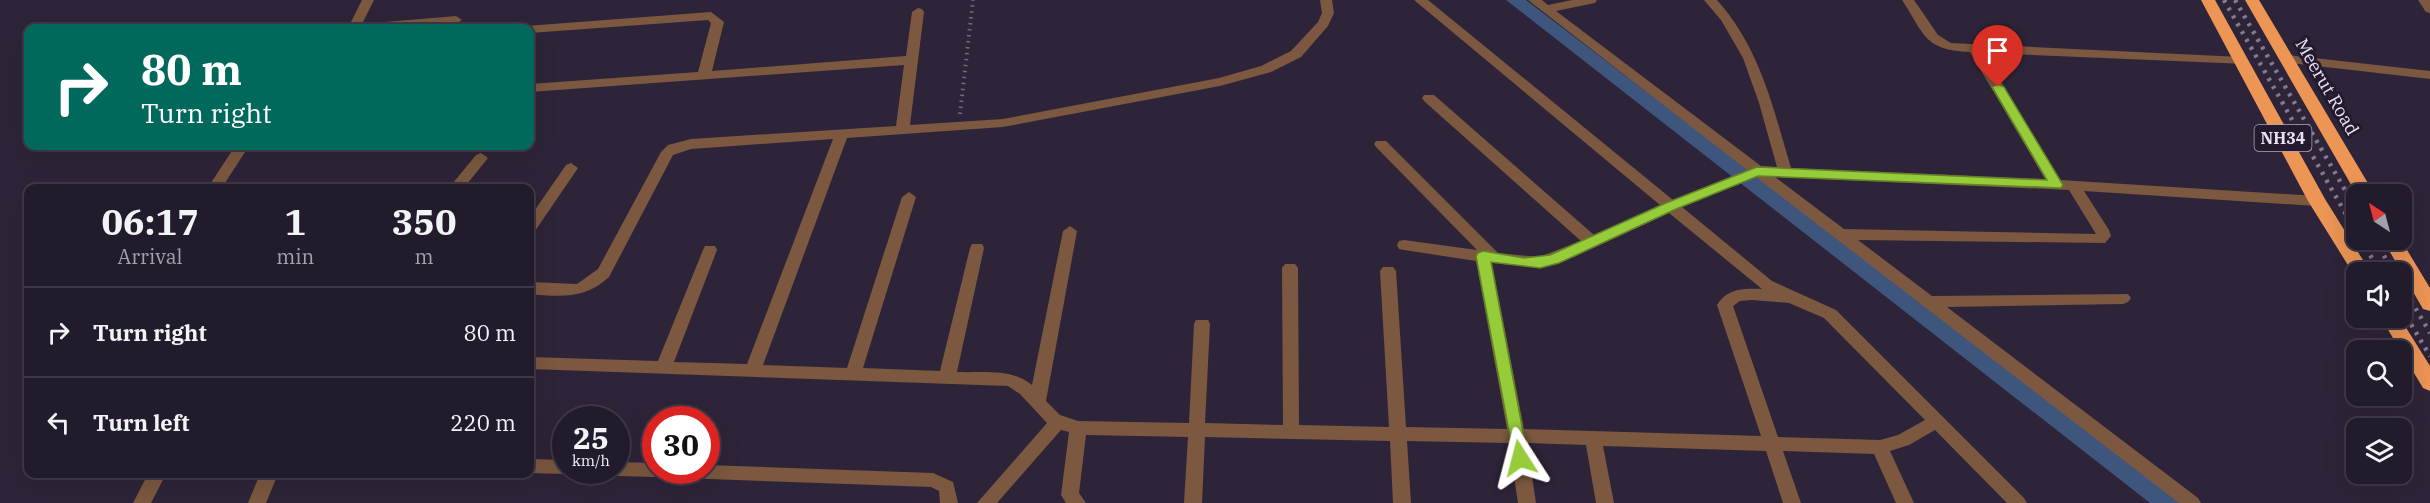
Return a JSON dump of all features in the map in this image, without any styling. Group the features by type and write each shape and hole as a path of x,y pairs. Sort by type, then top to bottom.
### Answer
{"highway":[{"name":"NH34","path":"2208,0 2317,201 2355,262"},
{"name":"Meerut Road","path":"2252,0 2360,184"},
{"path":"2398,250 2430,304"},
{"path":"2396,328 2430,383"}],"street":[{"path":"356,24 368,0"},
{"path":"534,288 572,291 586,289 595,283 604,273 668,152 674,148 691,144 959,127 1036,118 1220,82 1284,62 1308,43 1324,23 1328,13 1326,0"},
{"path":"1420,0 1767,285 1791,299"},
{"path":"1540,4 1591,0"},
{"path":"1710,0 1730,24 1752,62 1785,172"},
{"path":"1908,0 1930,34 1939,43 1948,47 2241,61"},
{"path":"2424,0 2430,9"},
{"path":"1540,4 1753,172 1840,234 2192,503"},
{"path":"902,130 918,12"},
{"path":"534,29 711,16 718,22 704,75"},
{"path":"399,24 456,19"},
{"path":"1975,49 2056,185"},
{"path":"2287,59 2430,75"},
{"path":"534,88 911,60"},
{"path":"1430,98 1592,242"},
{"path":"753,370 842,134"},
{"path":"1381,144 1489,257 1527,503"},
{"path":"217,184 239,150"},
{"path":"459,184 481,158"},
{"path":"534,221 571,168"},
{"path":"1404,245 1540,263 1569,254 1671,206 1753,172 2073,185 2317,201"},
{"path":"1840,234 2100,239 2104,236 2102,230 2073,185"},
{"path":"853,374 909,197"},
{"path":"1037,402 1070,231"},
{"path":"947,378 976,248"},
{"path":"664,367 710,250"},
{"path":"1290,268 1291,431"},
{"path":"1388,271 1402,503"},
{"path":"1792,503 1725,305 1728,299 1736,295 1791,299 1811,303 1830,314 2018,503"},
{"path":"1929,302 2123,298"},
{"path":"1193,503 1202,324"},
{"path":"534,363 1018,382 1058,422 1078,428 1517,436 1880,447 1903,440 1935,422"},
{"path":"986,503 1058,422"},
{"path":"1077,503 1070,495 1078,428"},
{"path":"1593,438 1605,503"},
{"path":"1880,447 1905,503"},
{"path":"534,466 552,467"},
{"path":"720,472 933,480 947,487 949,503"},
{"path":"142,503 155,478"},
{"path":"257,503 267,478"}],"path":[{"path":"959,127 973,0"}],"waterway":[{"path":"1515,0 2168,503"}],"railway":[{"path":"2224,0 2346,214"},
{"path":"2235,0 2346,192"},
{"path":"2367,250 2374,262"},
{"path":"2381,250 2388,262"},
{"path":"2412,302 2430,333"},
{"path":"2412,326 2430,356"}],"route":[{"path":"1520,458 1483,256 1540,263 1554,259 1671,206 1757,171 2056,185 1998,87"}]}
